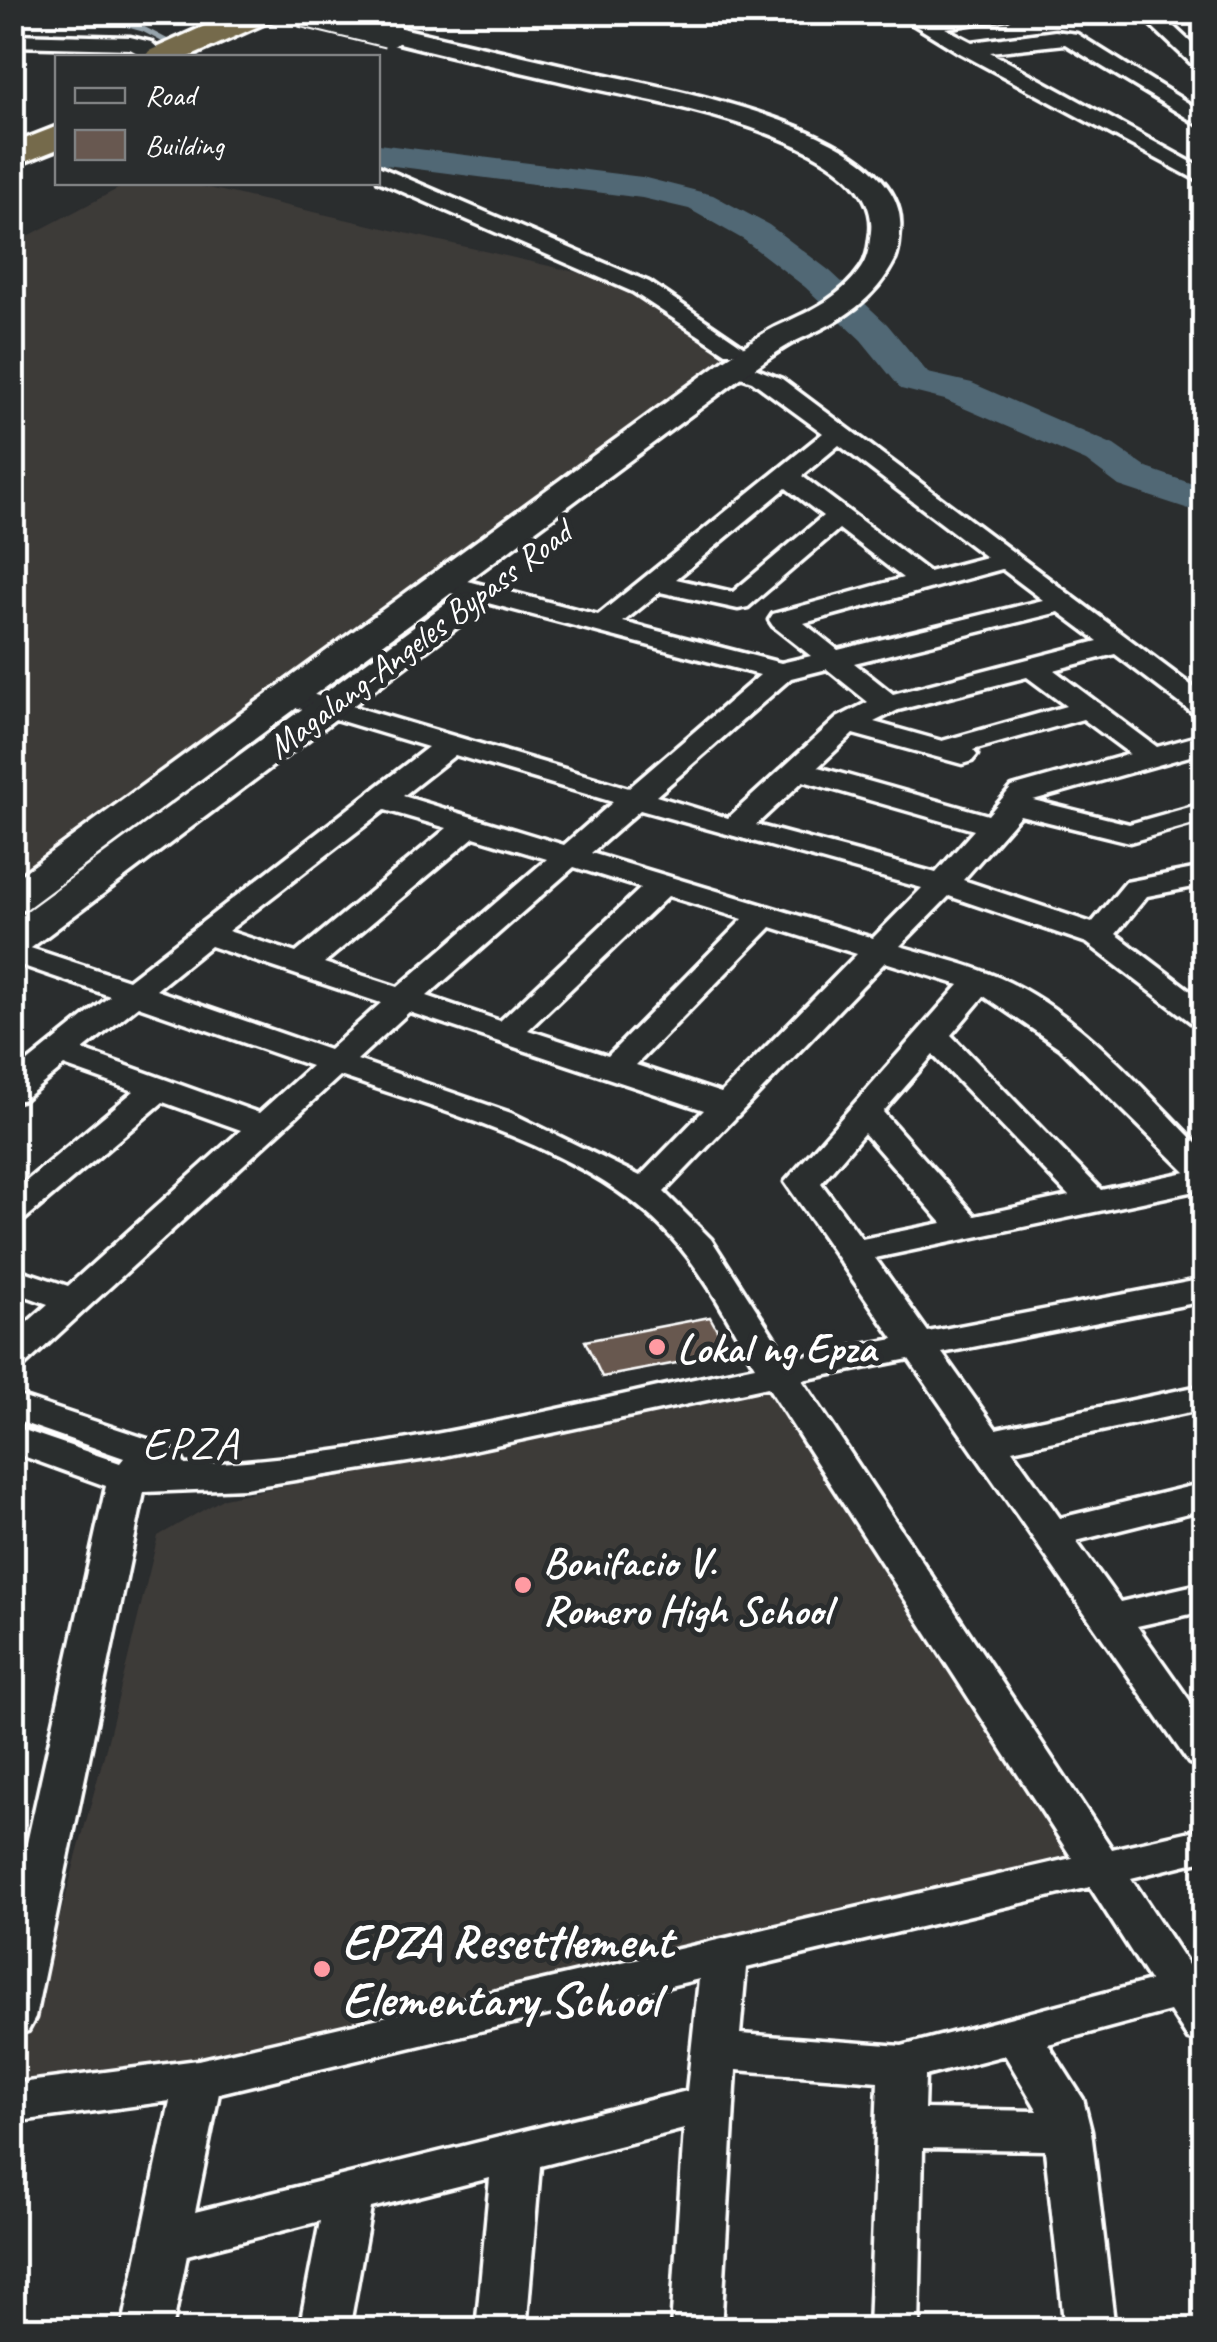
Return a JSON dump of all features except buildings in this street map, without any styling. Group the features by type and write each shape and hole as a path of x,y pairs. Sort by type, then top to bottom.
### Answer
{"highway":[{"path":"169,55 263,22 324,12"},
{"path":"229,55 263,22"},
{"path":"12,124 55,105"},
{"path":"12,156 55,137"}],"street":[{"name":"Magalang-Angeles Bypass Road","path":"12,900 744,364 810,339 816,322 854,293 883,255 889,227 883,205 861,173 809,139 740,114 302,12"},
{"path":"902,12 1204,178"},
{"path":"924,25 1007,12"},
{"path":"1146,12 1204,65"},
{"path":"967,48 1055,36 1070,38 1204,122"},
{"path":"12,40 130,42 156,55"},
{"path":"380,174 641,287 1204,708"},
{"name":"Magalang-Angeles Bypass Road","path":"12,942 482,592 744,364"},
{"path":"605,624 836,434"},
{"path":"785,476 924,581"},
{"path":"654,582 724,601 738,601 839,516"},
{"path":"888,704 783,620 1006,560"},
{"path":"445,583 782,672 1063,603"},
{"path":"734,828 847,724 888,704 1122,644"},
{"path":"1033,668 1152,758"},
{"path":"12,1357 403,1000 782,672"},
{"path":"288,696 734,828 943,884 1098,936 1204,1016"},
{"path":"847,724 952,752 1088,709"},
{"path":"642,1194 1035,788 1204,743"},
{"path":"12,1092 205,934 452,744"},
{"path":"796,770 1004,816 1130,834 1204,812"},
{"path":"382,799 980,981 1046,1023 1090,1060 1204,1170"},
{"path":"300,966 467,826"},
{"path":"1130,834 1131,849 1140,862 1190,884"},
{"path":"505,1034 663,884"},
{"path":"1098,936 1138,889 1190,884"},
{"path":"614,1070 765,916"},
{"path":"205,934 726,1106"},
{"path":"12,951 499,1120 575,1153 642,1194 682,1227 714,1268 778,1373 1193,2008 1016,2033 902,2064 714,2050"},
{"path":"980,981 934,1037 804,1176 803,1182 1110,1618 1193,1713 1204,1752"},
{"path":"934,1037 1094,1203"},
{"path":"59,1054 263,1126"},
{"path":"12,1211 157,1089"},
{"path":"864,1112 966,1228"},
{"path":"854,1252 1204,1180"},
{"path":"12,1278 72,1300"},
{"path":"12,1438 188,1478 245,1474 439,1444 1204,1290"},
{"path":"988,1443 1204,1397"},
{"path":"12,1406 138,1466"},
{"path":"12,2018 138,1466"},
{"path":"1050,1534 1204,1496"},
{"path":"1110,1618 1204,1597"},
{"path":"12,2103 198,2080 1204,1844"},
{"path":"696,2330 709,2104 724,1959"},
{"path":"1016,2033 1058,2100 1067,2131 1090,2330"},
{"path":"894,2330 902,2064"},
{"path":"147,2330 198,2080"},
{"path":"168,2239 709,2104"},
{"path":"899,2128 1067,2131"},
{"path":"500,2330 517,2151"},
{"path":"324,2330 349,2196"}],"shaded area":[{"path":"125,185 196,185 632,285 735,353 13,891 13,244"},
{"name":"EPZA Resettlement Elementary School","path":"773,1387 1078,1860 29,2098 16,2078 106,1748 158,1536 224,1498"}],"waterway":[{"path":"82,12 143,29 192,55"},
{"path":"380,154 642,188 701,202 756,232 817,279 874,332 915,381 958,391 1100,453 1133,477 1204,502"}],"place":[{"name":"Lokal ng Epza","path":"657,1347"},
{"name":"Bonifacio V. Romero High School","path":"523,1585"},
{"name":"EPZA Resettlement Elementary School","path":"322,1969"}],"district":[{"name":"EPZA","path":"191,1442"}]}
